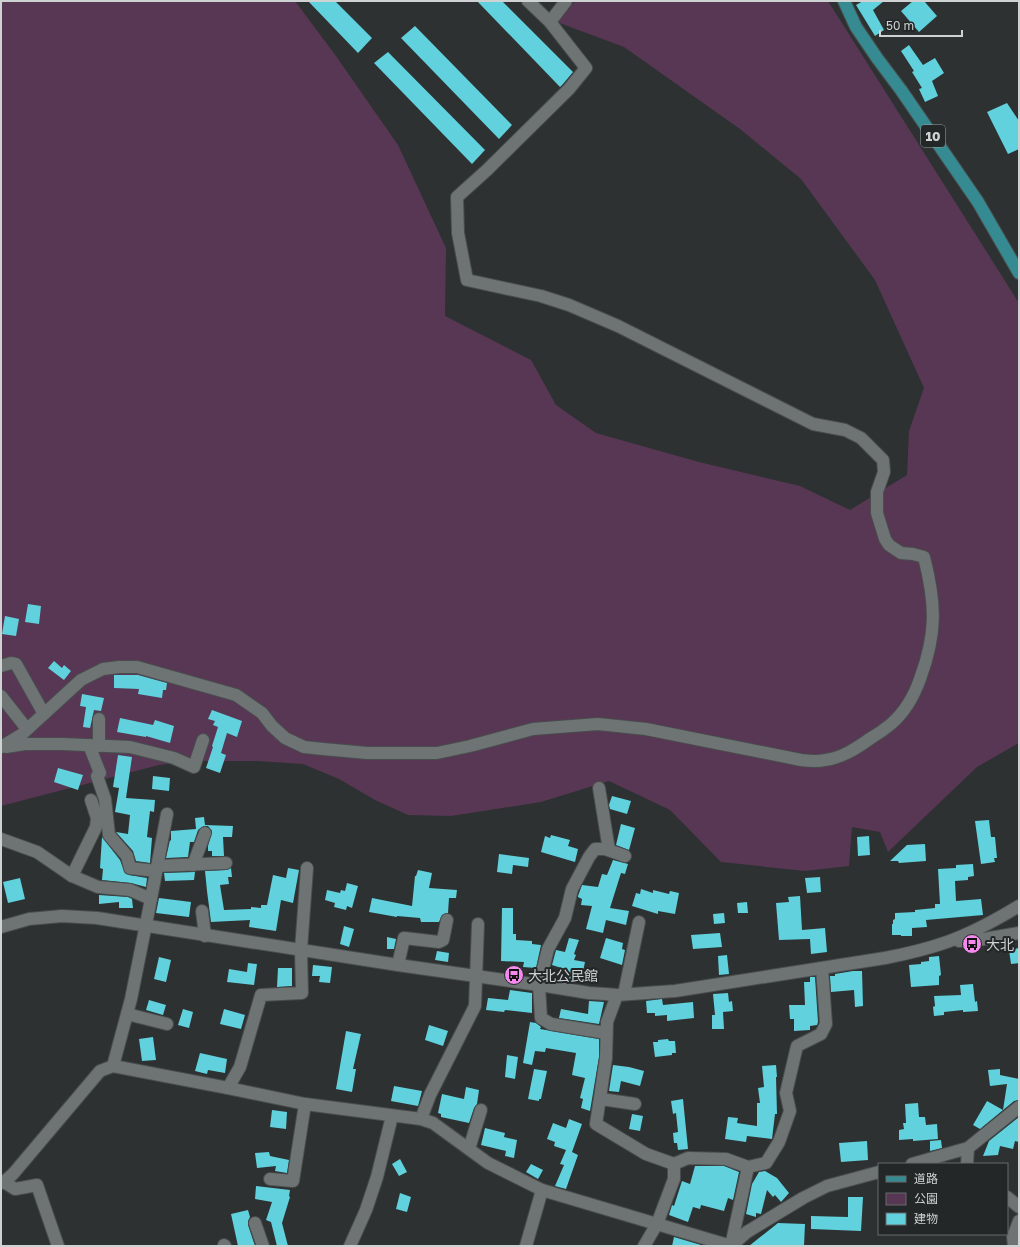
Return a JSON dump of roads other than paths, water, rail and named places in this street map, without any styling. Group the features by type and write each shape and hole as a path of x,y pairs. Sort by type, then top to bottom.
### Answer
{"main road":[{"name":"10","path":"844,1 856,27 978,202 1019,272"}],"street":[{"path":"1,747 27,729 81,680 103,669 119,666 137,667 236,695 262,713 272,726 285,738 304,747 367,753 437,753 470,746 533,729 598,724 646,729 801,760 823,761 837,758 855,749 891,724 914,696 928,657 933,632 934,618 930,582 924,557 901,552 889,545 885,539 877,513 877,492 884,472 883,460 861,438 844,430 813,424 618,326 569,305 541,296 467,280 458,233 457,197 487,170 569,89 586,68 550,22 528,1"},
{"path":"550,22 566,1"},
{"path":"1,666 10,663 16,664 44,714"},
{"path":"1,696 27,729"},
{"path":"99,718 94,745 100,773 97,776 105,799 109,835 127,856 130,868 157,868 226,863"},
{"path":"1,747 25,744 130,747 174,758 194,767 203,740"},
{"path":"599,788 609,850"},
{"path":"72,876 96,828 97,818 91,800"},
{"path":"113,1066 127,1014 146,926 167,814"},
{"path":"193,865 205,833"},
{"path":"1,839 38,852 72,876 98,888 130,890 151,900"},
{"path":"606,1033 551,1024 541,1018 539,985 548,948 565,918 572,889 589,858 595,850 605,849 625,856"},
{"path":"228,1088 240,1067 261,995 302,993 301,950 307,868"},
{"path":"1,927 29,920 62,916 97,918 205,936 589,993 620,994 675,991 885,958 918,951 948,942 992,923 1019,906"},
{"path":"202,911 205,936"},
{"path":"398,965 404,938 439,942 443,940 447,920"},
{"path":"640,922 620,994 607,1022 606,1058 596,1124 646,1154 674,1164 688,1158 726,1159 748,1167 766,1163 779,1142 790,1112 786,1093 797,1046 821,1034 826,1024 822,968"},
{"path":"421,1120 430,1095 475,1006 478,924"},
{"path":"948,942 978,940 1019,933"},
{"path":"127,1014 168,1024"},
{"path":"58,1246 37,1185 15,1189 2,1183 13,1174 100,1071 113,1066 305,1104 421,1120 433,1123 488,1163 542,1190 731,1246"},
{"path":"601,1099 635,1104"},
{"path":"270,1179 293,1181 305,1104"},
{"path":"916,1163 968,1148 1019,1107"},
{"path":"469,1149 481,1110"},
{"path":"350,1246 366,1210 377,1177 392,1116"},
{"path":"967,1163 968,1148"},
{"path":"644,1246 657,1224 674,1179 674,1164"},
{"path":"731,1246 748,1167"},
{"path":"731,1246 747,1232 803,1198 827,1186 878,1172"},
{"path":"526,1246 542,1190"},
{"path":"1008,1198 1019,1207"},
{"path":"1014,1246 1013,1237 1019,1221"},
{"path":"255,1222 263,1246"}],"place":[{"name":"大北","path":"972,944"},
{"name":"大北公民館","path":"514,975"}]}
